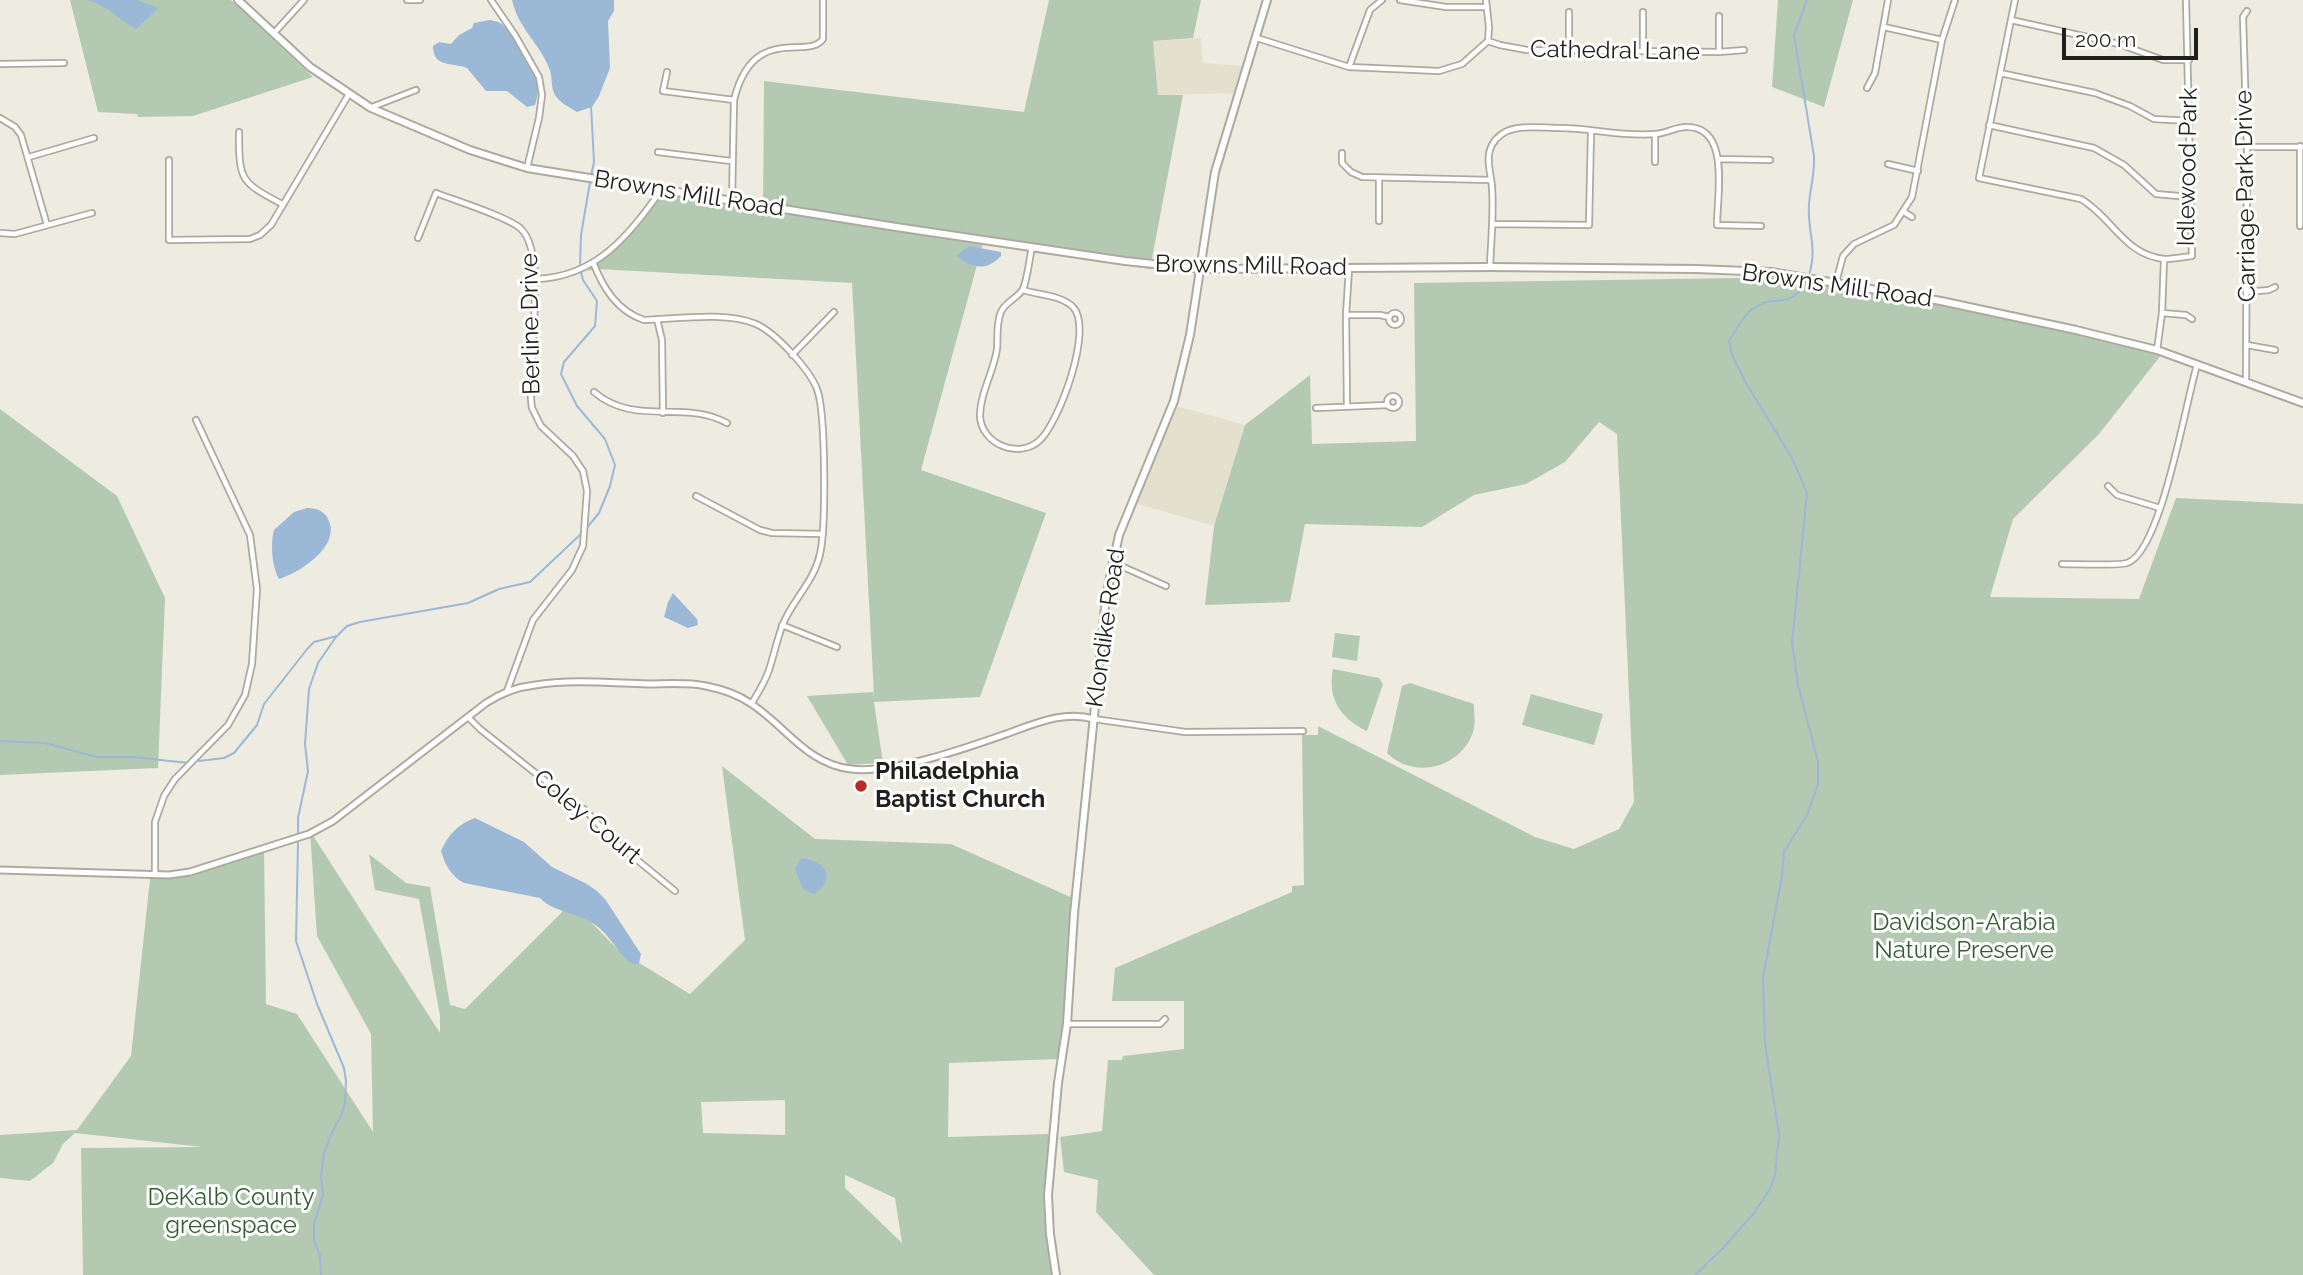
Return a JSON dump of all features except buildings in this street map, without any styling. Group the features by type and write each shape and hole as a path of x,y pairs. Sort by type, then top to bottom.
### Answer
{"main road":[{"name":"Browns Mill Road","path":"238,0 310,67 371,108 470,150 527,168 1125,261 1200,269 1696,268 1771,272 1941,301 2076,330 2157,350 2303,403"},
{"name":"Klondike Road","path":"1056,1275 1048,1223 1048,1195 1058,1083 1067,1024 1074,914 1105,597 1119,535 1174,401 1190,335 1215,172 1267,0"}],"street":[{"path":"274,33 304,0"},
{"path":"407,0 420,0"},
{"path":"491,0 540,77 542,94 539,118 527,168"},
{"path":"732,202 734,100 742,75 763,53 783,47 813,47 820,43 823,39 822,0"},
{"path":"1349,67 1370,10 1382,0"},
{"path":"1400,0 1446,7 1487,7"},
{"path":"1257,38 1349,67 1439,71 1462,64 1488,41 1486,0"},
{"path":"1867,88 1875,73 1888,0"},
{"path":"1836,282 1843,256 1854,244 1894,225 1912,197 1942,40 1955,0"},
{"path":"1976,184 2015,0"},
{"name":"Idlewood Park","path":"1979,178 2081,200 2092,206 2126,243 2139,253 2164,259 2192,256 2186,0"},
{"name":"Carriage Park Drive","path":"2246,381 2247,147 2243,17 2247,11"},
{"path":"1569,12 1569,50"},
{"path":"1643,12 1643,51"},
{"path":"1719,16 1719,52"},
{"path":"2011,20 2119,44 2163,60 2189,60"},
{"path":"1884,27 1942,40"},
{"name":"Cathedral Lane","path":"1488,41 1521,50 1744,50"},
{"path":"0,64 64,63"},
{"path":"667,72 663,91 734,100"},
{"path":"1999,73 2095,93 2130,106 2154,119 2166,122 2190,121"},
{"path":"371,108 416,90"},
{"path":"169,160 169,240 250,239 266,232 349,94"},
{"path":"0,118 19,130 47,225"},
{"path":"1989,125 2094,148 2124,165 2156,194 2190,197"},
{"path":"1490,267 1490,148 1497,138 1512,128 1581,128 1591,132 1655,134 1686,127 1702,130 1710,136 1718,159 1717,225 1761,226"},
{"path":"1710,136 1717,131"},
{"path":"239,132 239,157 243,177 251,187 282,204"},
{"path":"1492,224 1589,225 1591,132"},
{"path":"1655,134 1656,162"},
{"path":"29,157 94,138"},
{"path":"2247,147 2302,147 2300,226"},
{"path":"658,152 731,161"},
{"path":"1342,153 1342,163 1351,172 1362,177 1490,180"},
{"path":"1718,159 1770,160"},
{"path":"1888,164 1918,171"},
{"path":"1379,178 1379,221"},
{"path":"535,279 567,275 617,246 663,188"},
{"name":"Berline Drive","path":"418,238 436,192 517,225 528,237 535,279 532,408 541,426 580,465 587,485 581,552 572,570 533,620 524,638 507,691"},
{"path":"1904,212 1912,216"},
{"path":"0,233 15,234 92,213"},
{"path":"1023,290 1061,299 1081,313 1081,330 1067,387 1043,437 1029,447 1014,448 999,445 985,435 981,425 981,408 997,351 1001,311 1023,290 1032,246"},
{"path":"2157,350 2162,313 2164,259"},
{"path":"593,262 603,284 624,311 644,320 714,318 746,321 768,331 792,355 817,390 821,405 823,534 820,554 814,573 782,625 768,672 752,704"},
{"path":"1347,406 1346,315 1349,269"},
{"path":"2246,292 2276,287"},
{"path":"792,355 834,312"},
{"path":"2162,313 2186,315 2192,319"},
{"path":"1346,315 1389,317"},
{"path":"657,319 662,340 663,413"},
{"path":"2247,345 2275,350"},
{"path":"2062,564 2127,563 2142,553 2160,508 2176,456 2187,398 2197,364"},
{"path":"594,393 607,403 620,408 663,413 699,413 727,423"},
{"path":"1317,408 1387,404"},
{"path":"155,875 155,822 163,796 175,779 228,725 245,695 252,664 257,589 250,535 196,420"},
{"path":"2108,486 2117,495 2160,508"},
{"path":"696,496 760,530 772,533 823,534"},
{"path":"1112,562 1166,586"},
{"path":"782,625 837,648"},
{"path":"0,870 155,875 190,872 309,834 352,808 468,716 507,691 550,683 702,685 720,689 752,704 815,756 828,763 852,769 882,768 955,751 1040,722 1067,717 1084,716 1185,732 1303,732"},
{"name":"Coley Court","path":"468,716 480,729 585,810 614,841 675,891"},
{"path":"1067,1024 1160,1024 1165,1019"}],"shaded area":[{"path":"1201,38 1203,63 1246,66 1241,93 1158,95 1153,41"},
{"path":"1176,406 1245,425 1214,526 1131,502 1148,458"}],"green space":[{"path":"70,0 231,0 313,77 193,116 138,117 137,114 98,112"},
{"path":"1049,0 1201,0 1193,38 1153,41 1158,95 1183,95 1150,269 983,243 921,470 1046,513 980,697 874,702 883,763 848,765 807,696 873,692 874,696 852,283 598,269 587,271 636,229 665,192 763,212 764,81 1024,112"},
{"path":"1778,0 1853,0 1824,107 1772,87"},
{"name":"Davidson-Arabia Nature Preserve","path":"1801,277 1917,298 2162,354 2099,434 2013,519 1990,597 2139,599 2176,498 2303,504 2303,1275 1154,1275 1096,1212 1098,1180 1064,1172 1060,1137 1102,1131 1108,1060 1184,1049 1184,1001 1112,1001 1115,968 1292,892 1292,886 1304,885 1302,735 1318,735 1318,726 1535,837 1574,849 1619,829 1634,802 1617,434 1599,422 1565,462 1526,484 1474,495 1422,527 1305,524 1290,602 1205,605 1214,526 1245,425 1310,375 1312,444 1416,441 1414,283"},
{"path":"0,409 117,496 165,598 158,768 0,775"},
{"path":"1335,633 1360,636 1357,661 1332,657"},
{"path":"1333,669 1379,678 1383,684 1367,731 1350,720 1338,707 1332,690"},
{"path":"1410,683 1474,704 1473,732 1467,744 1448,762 1423,768 1398,761 1387,753 1402,686"},
{"path":"1531,694 1603,714 1594,745 1522,725"},
{"name":"DeKalb County greenspace","path":"722,766 815,839 951,844 1075,899 1060,1059 949,1063 948,1137 1048,1134 1050,1244 1057,1275 83,1275 81,1148 202,1147 75,1133 63,1144 53,1163 30,1181 0,1178 0,1135 77,1130 131,1056 150,879 185,874 264,849 266,1004 297,1014 373,1132 371,1034 317,936 310,831 440,1033 440,1016 419,899 375,890 369,854 406,883 430,887 450,1005 465,1009 564,910 589,920 618,950 690,994 745,940","holes":["785,1100 785,1135 703,1133 701,1102","845,1175 895,1198 902,1243 845,1188"]}],"water":[{"path":"86,0 137,0 156,7 157,10 136,29 100,5"},
{"path":"512,0 614,0 614,11 608,21 610,68 592,107 577,112 557,98 545,59 519,20"},
{"path":"490,20 505,27 526,56 537,81 535,105 527,107 507,91 486,91 467,68 444,63 436,58 433,46 439,42 451,44 459,35 472,28 474,23"},
{"path":"969,246 1001,252 1001,256 984,266 973,265 956,256"},
{"path":"307,508 325,515 331,531 329,540 316,558 279,579 272,555 274,530 294,512"},
{"path":"673,593 697,619 698,625 688,628 664,617"},
{"path":"475,818 524,842 552,867 597,891 641,954 639,963 633,964 627,960 605,933 588,920 545,903 540,898 464,883 455,877 441,851 454,831"},
{"path":"803,858 818,863 826,871 825,882 814,894 803,889 795,870"}],"waterway":[{"path":"1807,0 1794,35 1814,156 1809,205 1813,256 1809,275"},
{"path":"591,105 594,162 591,176"},
{"path":"580,266 581,235 590,182"},
{"path":"581,272 583,280 597,301 595,326 564,362 561,374 577,406 605,439 615,465 599,513 586,529"},
{"path":"1695,1275 1754,1213 1770,1189 1775,1175 1779,1135 1765,1043 1763,977 1784,852 1807,815 1818,785 1818,761 1798,685 1792,643 1807,493 1792,458 1746,383 1732,355 1729,341 1751,310 1767,302 1793,296 1807,281"},
{"path":"199,761 224,758 234,753 257,725 264,704 314,642 337,636 347,626 360,622 468,603 499,589 530,582 582,533"},
{"path":"298,833 298,818 308,771 305,744 309,689 318,663 336,637"},
{"path":"0,741 45,743 97,757 132,757 189,763"},
{"path":"298,842 296,941 317,1004 344,1068 346,1081 345,1103 324,1154 321,1176 323,1195 314,1224 314,1240 320,1256 321,1275"}],"place":[{"name":"Philadelphia Baptist Church","path":"861,786"}]}
